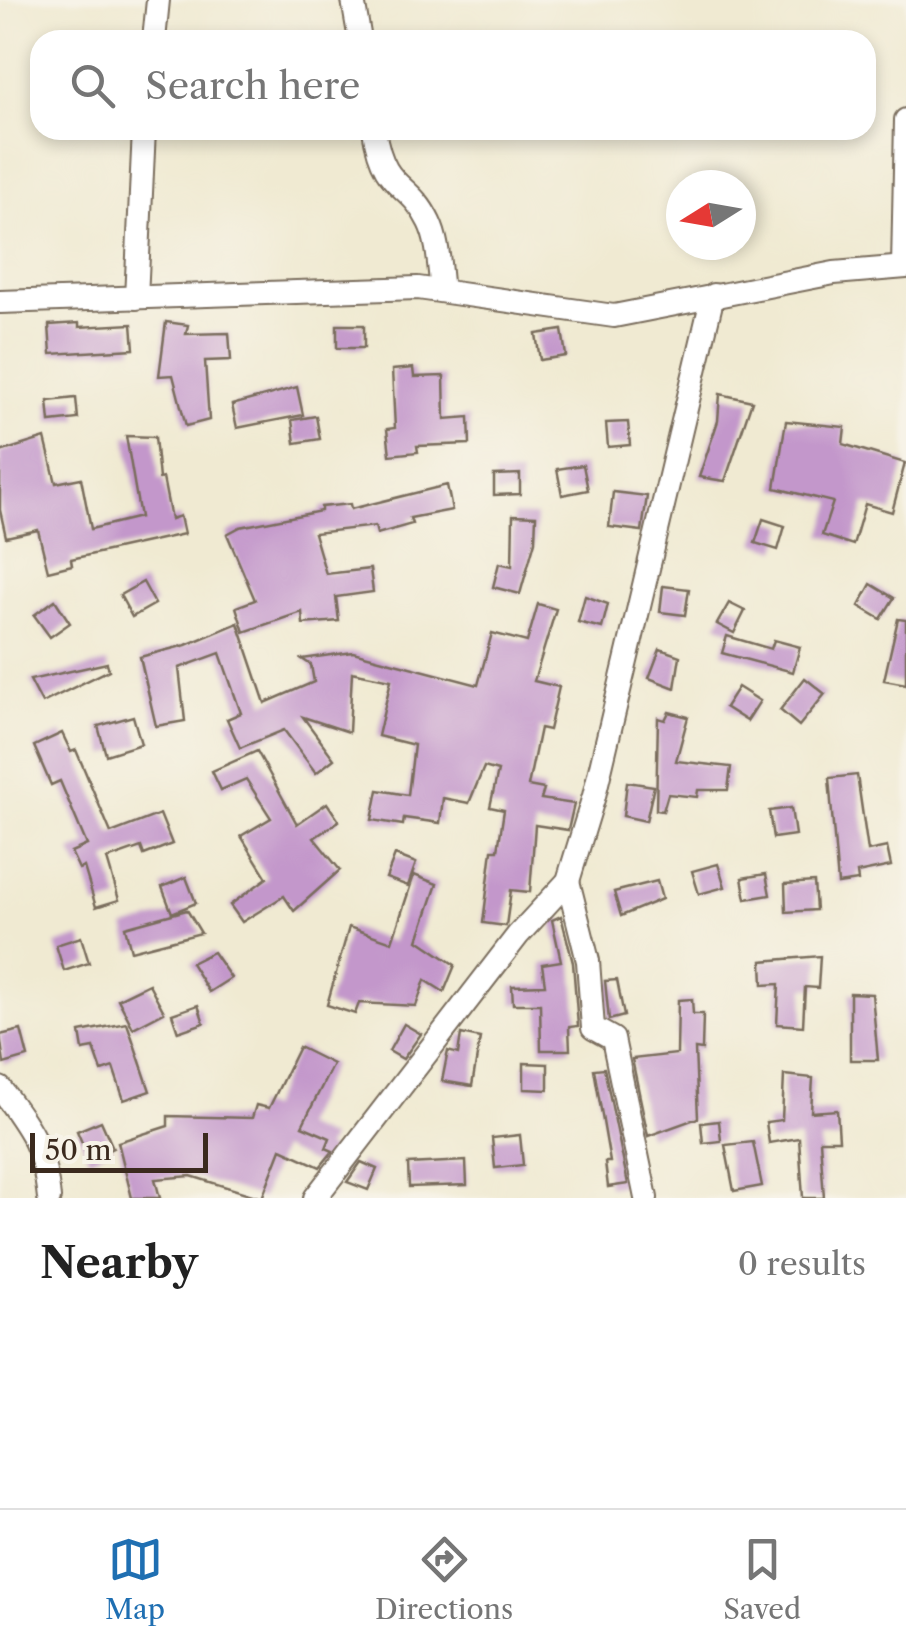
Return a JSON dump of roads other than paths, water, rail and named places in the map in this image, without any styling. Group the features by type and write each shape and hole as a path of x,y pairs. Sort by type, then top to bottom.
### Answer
{"street":[{"path":"155,30 158,0"},
{"path":"353,0 358,30"},
{"path":"0,302 406,288 614,316 834,272 904,267 906,120"},
{"path":"136,298 144,140"},
{"path":"376,140 384,172 428,217 442,291"},
{"path":"314,1198 507,950 568,880 594,796 713,295"},
{"path":"568,880 588,961 593,1028 612,1039 646,1198"},
{"path":"0,1088 37,1139 45,1158 49,1198"}]}
